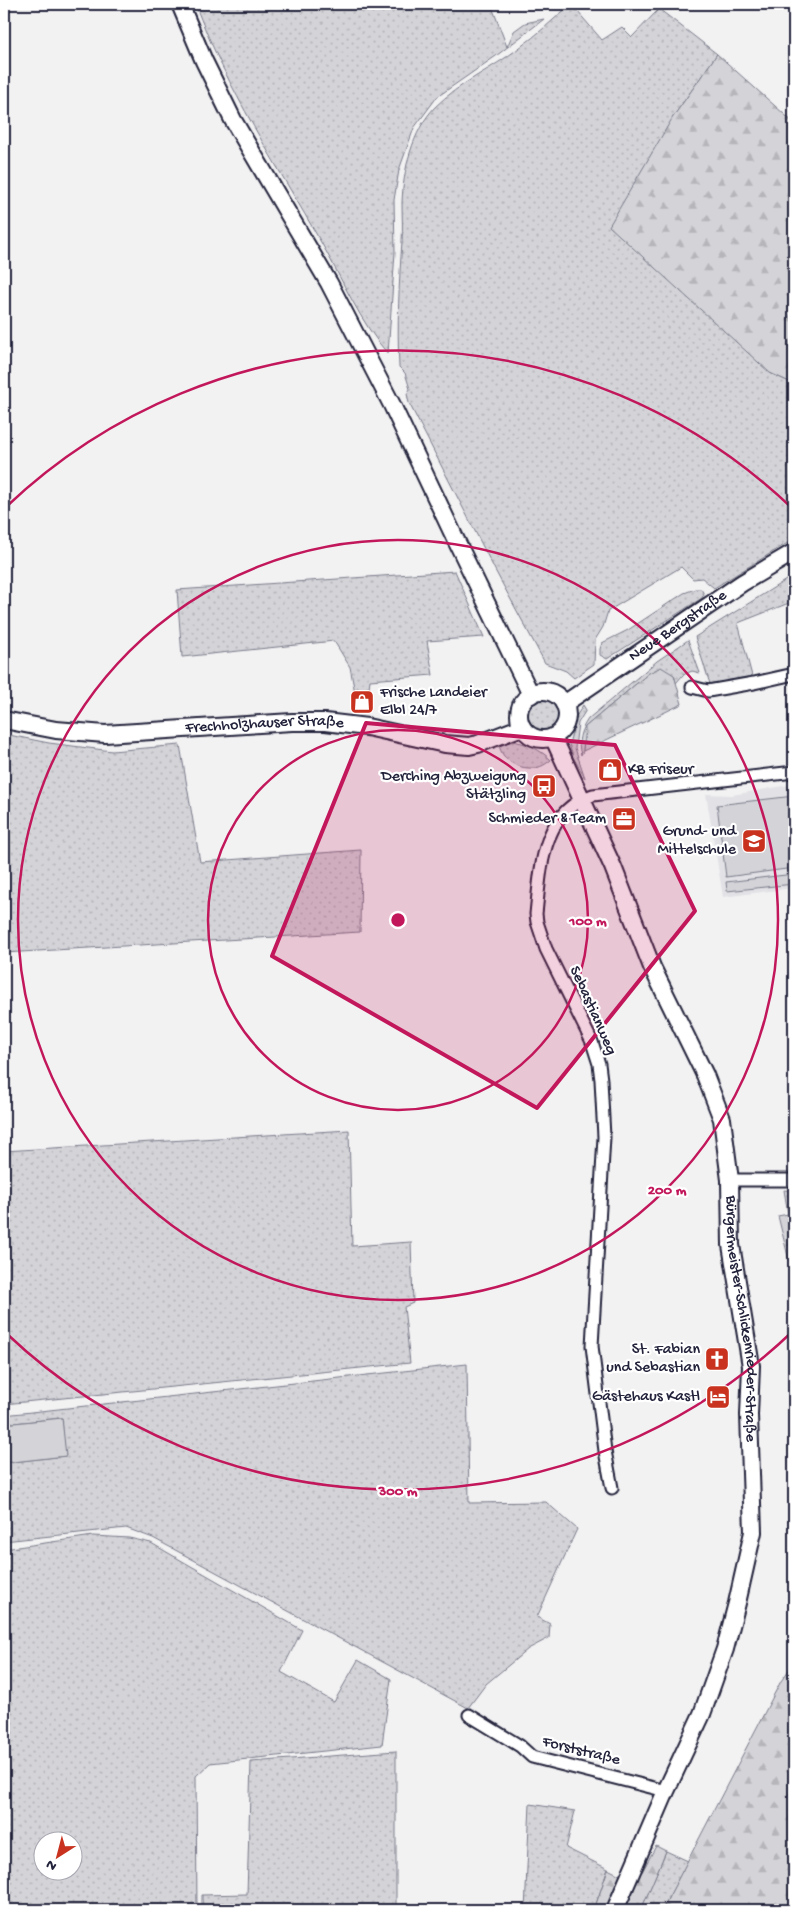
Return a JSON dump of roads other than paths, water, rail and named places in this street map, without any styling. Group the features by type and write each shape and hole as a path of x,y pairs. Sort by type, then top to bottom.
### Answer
{"street":[{"path":"180,4 204,61 233,120 329,283 392,405 531,695"},
{"name":"Neue Bergstraße","path":"564,704 728,592 794,552"},
{"path":"692,688 708,691 794,674"},
{"path":"537,692 549,692 564,704 566,723 559,733 553,737 542,740 530,736 522,727 519,715 520,709 526,698 531,695 537,692"},
{"name":"Frechholzhauser Straße","path":"4,720 56,730 106,734 292,722 325,722 367,727 445,744 469,746 522,727"},
{"name":"Bürgermeister-Schlickenrieder-Straße","path":"553,737 613,867 652,967 715,1098 724,1129 730,1180 731,1244 751,1366 749,1415 753,1532 738,1603 725,1649 702,1714 666,1791 615,1910"},
{"path":"582,798 593,795 794,772"},
{"name":"Sebastianweg","path":"582,798 559,816 550,833 544,854 536,914 546,949 592,1042 599,1064 604,1137 592,1346 605,1451 612,1488"},
{"path":"730,1180 794,1180"},
{"name":"Forststraße","path":"469,1715 520,1746 532,1757 666,1791"}],"place":[{"name":"Frische Landeier Elbl 24/7","path":"362,702"},
{"name":"KB Friseur","path":"610,770"},
{"name":"Derching Abzweigung Stätzling","path":"544,786"},
{"name":"Schmieder & Team","path":"624,819"},
{"name":"Grund- und Mittelschule","path":"754,841"},
{"name":"St. Fabian und Sebastian","path":"717,1359"},
{"name":"Gästehaus Kastl","path":"718,1397"}]}
